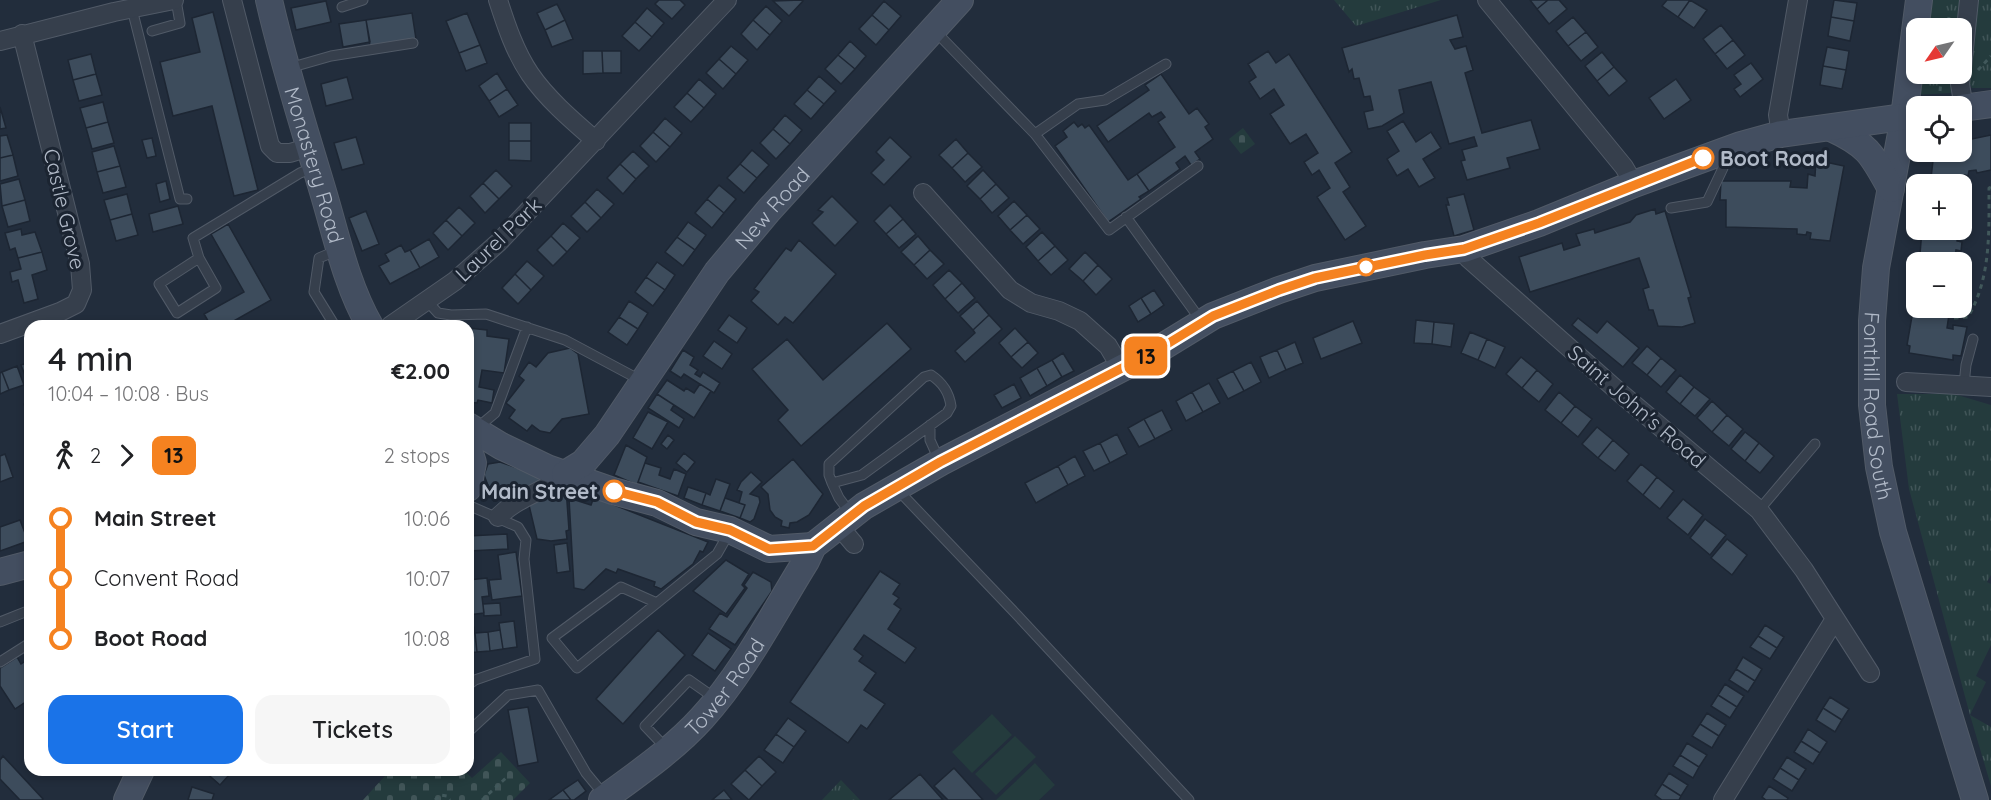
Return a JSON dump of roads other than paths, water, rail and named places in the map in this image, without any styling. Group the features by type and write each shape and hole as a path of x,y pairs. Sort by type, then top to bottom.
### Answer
{"street":[{"path":"0,41 175,0"},
{"path":"232,0 270,146 277,153 313,157"},
{"name":"Monastery Road","path":"269,0 341,250 358,301 367,320"},
{"path":"498,0 518,52 530,73 547,95 596,141"},
{"name":"Laurel Park","path":"399,320 455,281 499,242 727,0"},
{"name":"New Road","path":"581,480 583,463 607,435 717,272 769,210 960,0"},
{"path":"1487,0 1624,167 1634,184"},
{"path":"1781,134 1778,115 1798,0"},
{"name":"Fonthill Road South","path":"1912,96 1919,0"},
{"path":"1967,18 1969,0"},
{"name":"Castle Grove","path":"22,34 80,264 82,290 76,304 38,320"},
{"path":"1972,107 1991,104"},
{"path":"769,549 813,546 848,528 895,488 940,462 1159,349 1202,322 1279,290 1315,278 1464,249 1539,223 1723,151 1781,134 1906,117"},
{"path":"1831,128 1856,140 1868,150 1891,189"},
{"name":"Fonthill Road South","path":"1906,131 1891,189 1876,268 1872,321 1872,405 1879,467 1899,553 1975,800"},
{"path":"923,193 1010,290 1031,303 1059,311 1080,321 1108,346 1121,368"},
{"name":"Saint John's Road","path":"1464,249 1468,258 1618,392 1760,510 1804,570 1870,673"},
{"name":"Castle Grove","path":"0,334 24,325"},
{"path":"1906,382 1990,385"},
{"path":"474,442 490,449 501,446 581,480 657,502 696,522 730,530 769,549 786,569 793,582"},
{"path":"498,517 511,504 552,485 581,480"},
{"name":"Tower Road","path":"604,799 667,750 702,718 717,700 740,669 813,546"},
{"path":"0,572 24,566"},
{"path":"1723,800 1836,619"},
{"path":"126,800 138,776"}],"lane":[{"path":"152,32 180,23 175,0"},
{"path":"342,7 363,0"},
{"path":"132,9 180,199 187,199"},
{"path":"933,29 1035,134 1108,230 1198,166"},
{"path":"287,69 331,56 413,43"},
{"path":"1035,134 1078,104 1105,100 1166,64"},
{"path":"1671,208 1707,202 1723,168 1723,151"},
{"path":"199,258 159,284 177,313 216,288 199,258 193,238 300,172 313,157"},
{"path":"1126,217 1202,322"},
{"path":"331,320 314,292 319,258 341,250"},
{"path":"427,301 438,313 486,314 565,340 642,381"},
{"path":"474,436 495,413 527,327"},
{"path":"1964,385 1966,365 1973,339"},
{"path":"832,483 862,475 938,421 951,406 950,396 942,382 932,375 924,377 829,464 829,475 848,528"},
{"path":"930,425 930,440 940,462"},
{"path":"1760,510 1815,444"},
{"path":"895,488 1189,800"},
{"path":"474,507 518,527 526,540 524,559 535,659 474,681"},
{"path":"657,603 621,587 552,638 577,668 657,603 717,554 730,530"},
{"path":"0,622 24,612"},
{"path":"0,662 24,647"},
{"path":"667,750 645,726 689,680 717,700"},
{"path":"474,726 508,694 538,690 586,773 604,799"}],"place":[{"name":"Boot Road","path":"1703,158"},
{"name":"Main Street","path":"614,491"}]}
